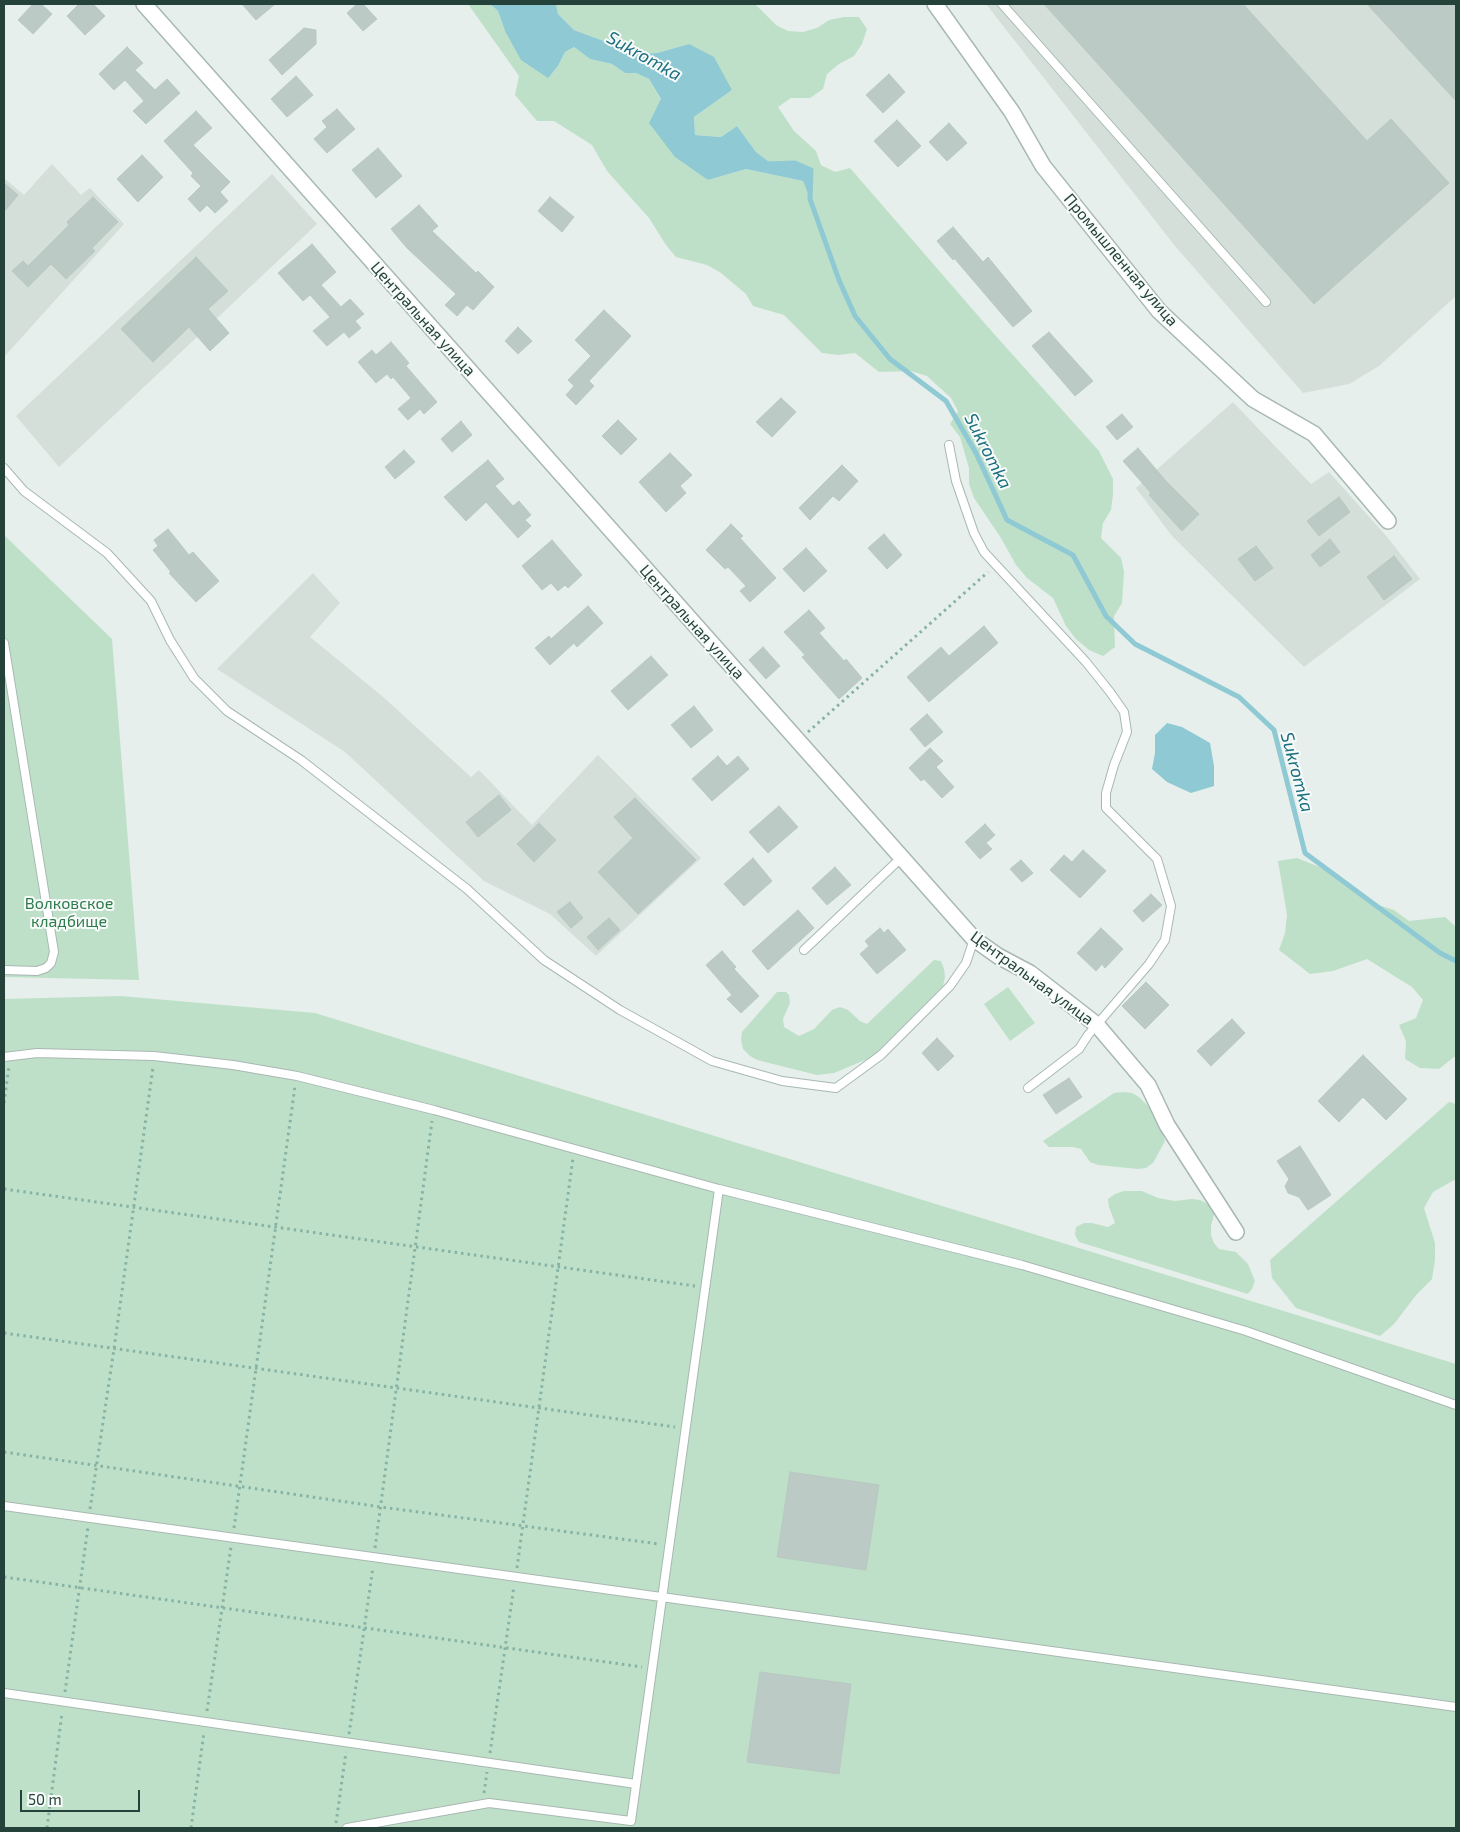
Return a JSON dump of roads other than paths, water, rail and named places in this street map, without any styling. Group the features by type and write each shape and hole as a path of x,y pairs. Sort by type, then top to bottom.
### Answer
{"street":[{"name":"Центральная улица","path":"144,4 974,939 998,956 1030,973 1097,1025 1148,1085 1167,1125 1236,1232"},
{"name":"Промышленная улица","path":"935,4 1012,112 1043,166 1159,311 1253,399 1314,434 1388,521"}],"lane":[{"path":"1002,4 1266,302"},
{"path":"949,445 956,481 974,533 984,552 1086,662 1124,712 1127,732 1114,765 1106,793 1106,808 1157,859 1171,906 1165,940 1149,964 1079,1049 1028,1088"},
{"path":"4,468 24,490 108,553 151,601 170,640 194,678 227,711 301,760 467,889 544,960 620,1010 712,1061 782,1081 836,1088 881,1055 950,986 966,963 974,939"},
{"path":"4,644 54,952 51,963 46,968 37,971 4,970"},
{"path":"804,950 901,858"},
{"path":"7,1057 37,1052 154,1056 234,1065 297,1076 434,1110 719,1189 1022,1265 1246,1331 1456,1405"},
{"path":"347,1828 483,1803 631,1821 719,1189"},
{"path":"4,1506 1456,1707"},
{"path":"4,1693 636,1784"}],"water":[{"path":"490,4 556,4 558,14 574,30 625,49 640,54 657,53 689,44 714,57 732,90 694,117 695,135 721,137 737,126 756,152 772,164 795,163 811,170 810,199 803,181 746,169 708,180 675,157 649,123 661,99 649,79 636,73 625,73 612,64 590,59 574,47 565,52 558,66 548,78 521,60 505,31 498,11"},
{"path":"1167,723 1182,727 1210,743 1214,766 1214,786 1191,793 1167,782 1152,769 1155,753 1155,735"}],"waterway":[{"name":"Sukromka","path":"768,164 795,163 811,170 810,199 839,280 855,316 890,359 946,401 976,453 1007,520 1073,555 1106,616 1135,644 1239,697 1274,730 1305,853 1440,953 1456,961"}],"park label":[{"name":"Волковское кладбище","path":"69,913"}]}
